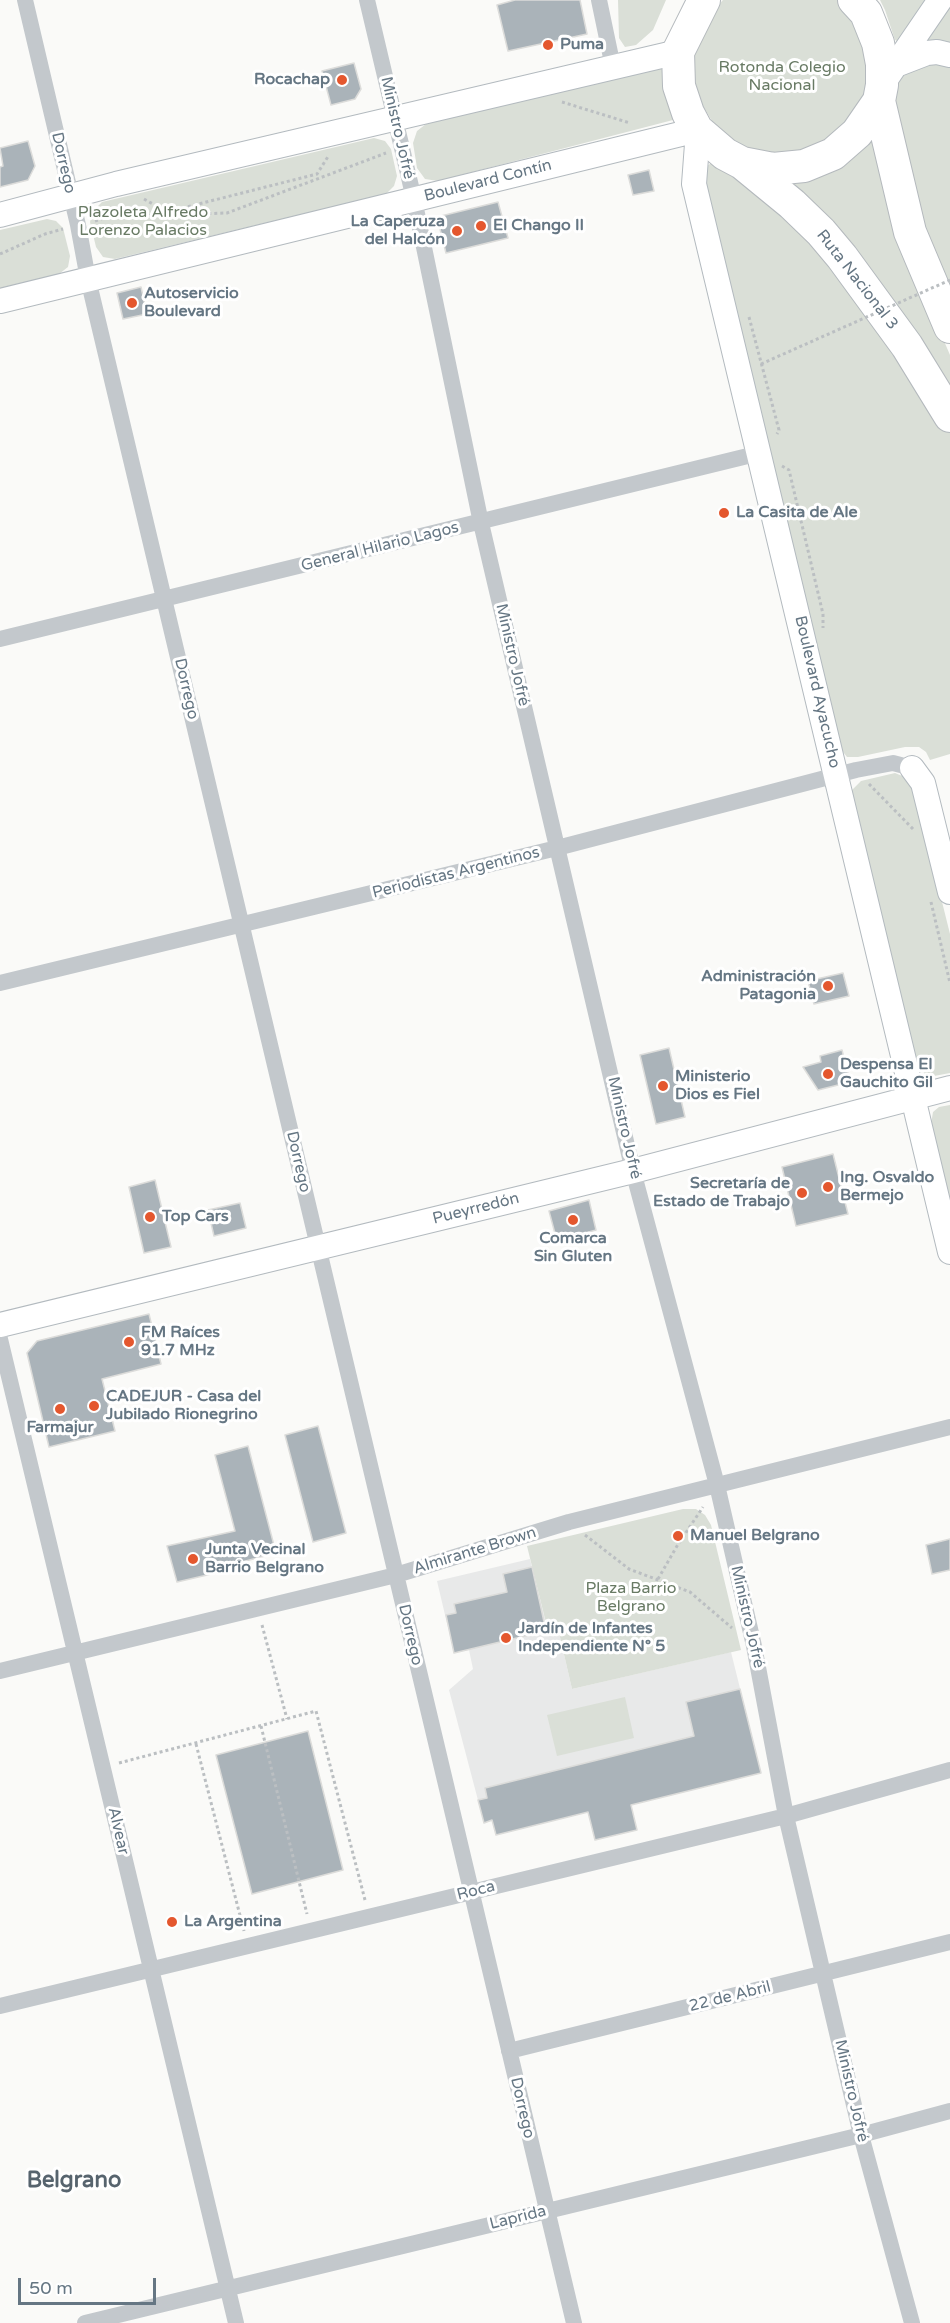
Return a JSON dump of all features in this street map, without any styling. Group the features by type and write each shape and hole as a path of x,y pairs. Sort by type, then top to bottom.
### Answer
{"highway":[{"path":"677,0 679,86 688,113 689,133"},
{"path":"679,48 704,0"},
{"path":"854,0 866,13 878,43 910,232 950,327"},
{"name":"Ruta Nacional 3","path":"742,163 773,169 804,166 833,154 857,134 886,84"},
{"name":"Ruta Nacional 3","path":"689,133 742,163 792,204 842,257 907,346 950,416"}],"main road":[{"path":"886,84 940,0"},
{"path":"0,215 116,184 520,88 614,68 679,48"},
{"path":"886,84 927,53 937,52 950,56"},
{"name":"Boulevard Contín","path":"0,301 689,133"},
{"name":"Boulevard Ayacucho","path":"689,133 694,184 760,453 846,773 913,1096 950,1252"},
{"path":"912,768 923,783 940,894"},
{"name":"Pueyrredón","path":"0,1325 633,1171 950,1088"}],"street":[{"name":"Dorrego","path":"25,0 78,225 88,279 574,2323"},
{"name":"Ministro Jofré","path":"366,0 414,199 481,523 557,848 633,1171 717,1485 754,1646 786,1816 861,2135 912,2323"},
{"path":"599,0 614,68"},
{"name":"General Hilario Lagos","path":"0,639 760,453"},
{"name":"Periodistas Argentinos","path":"0,983 557,848 846,773 893,763 912,768"},
{"name":"Alvear","path":"0,1339 236,2323"},
{"name":"Almirante Brown","path":"0,1671 396,1575 569,1522 950,1427"},
{"name":"Roca","path":"0,2006 786,1816 950,1770"},
{"name":"22 de Abril","path":"508,2051 950,1942"},
{"name":"Laprida","path":"85,2323 861,2135 950,2111"}],"path":[{"path":"520,88 689,133"},
{"path":"116,184 167,212 317,174 343,131"},
{"path":"0,254 45,234 107,217 227,213 401,146"},
{"path":"761,364 950,280"},
{"path":"750,318 779,430"},
{"path":"760,453 789,470 824,614 824,634"},
{"path":"846,773 914,830"},
{"path":"940,894 950,983"},
{"path":"658,1579 677,1545 717,1485"},
{"path":"569,1522 629,1569 690,1592 754,1646"},
{"path":"258,1608 287,1719"},
{"path":"103,1767 316,1712 369,1917"},
{"path":"261,1726 311,1931"},
{"path":"196,1744 248,1946"}],"shaded area":[{"path":"530,1559 547,1627 557,1624 572,1689 731,1652 761,1773 631,1805 637,1830 595,1840 588,1812 496,1835 492,1821 484,1823 449,1690 473,1669 469,1650 454,1653 437,1581"}],"green space":[{"path":"618,0 666,0 653,30 636,45 625,47 619,38"},
{"name":"Rotonda Colegio Nacional","path":"723,0 842,0 857,15 872,72 865,101 825,145 796,155 767,154 739,144 715,126 700,101 693,72 696,43 708,16"},
{"path":"880,0 924,0 924,4 901,43 895,40"},
{"path":"950,5 950,47 921,42"},
{"path":"923,61 950,64 950,301 918,227 894,115 895,89 902,77"},
{"path":"663,67 676,115 673,120 438,181 425,179 417,168 413,143 417,131 426,124"},
{"name":"Plazoleta Alfredo Lorenzo Palacios","path":"374,138 385,141 391,149 397,176 394,186 386,194 115,259 103,257 96,247 90,222 93,211 102,202"},
{"path":"873,140 881,177 899,236 950,355 950,399 792,187 793,183 835,171"},
{"path":"711,163 722,166 815,240 950,433 950,754 930,760 926,752 919,747 905,747 858,757 847,757 840,748 701,188 706,167"},
{"path":"47,219 56,221 63,228 70,256 68,267 59,274 0,288 0,230"},
{"path":"895,773 907,778 913,785 950,934 950,1073 934,1076 925,1074 914,1060 851,798 852,790 861,781"},
{"path":"950,1105 950,1208 931,1124 933,1112 939,1107"},
{"name":"Plaza Barrio Belgrano","path":"683,1509 696,1509 705,1515 711,1525 741,1650 572,1689 557,1624 547,1627 527,1546"},
{"path":"625,1697 634,1738 557,1756 547,1715"}],"building":[{"path":"515,0 580,0 587,34 508,51 497,5"},
{"name":"Rocachap","path":"354,63 361,89 355,99 331,105 322,71"},
{"path":"28,141 35,166 28,180 0,187 0,167 3,166 0,148"},
{"path":"649,170 654,191 633,195 628,175"},
{"path":"498,202 508,238 446,253 437,217"},
{"name":"Autoservicio Boulevard","path":"141,287 147,314 123,319 117,293"},
{"name":"Administración Patagonia","path":"843,973 849,996 814,1004 808,981"},
{"name":"Ministerio Dios es Fiel","path":"669,1048 685,1117 656,1124 640,1055"},
{"name":"Despensa El Gauchito Gil","path":"842,1050 850,1082 818,1090 803,1067 821,1062 820,1056"},
{"path":"833,1154 848,1214 796,1226 782,1167"},
{"name":"Top Cars","path":"155,1180 171,1247 144,1253 129,1187"},
{"name":"Comarca Sin Gluten","path":"589,1200 596,1230 557,1241 549,1211"},
{"path":"240,1203 246,1228 214,1236 208,1210"},
{"path":"149,1314 161,1364 102,1379 115,1431 49,1447 27,1353 37,1341"},
{"path":"318,1426 346,1533 313,1542 285,1435"},
{"path":"248,1446 276,1553 219,1568 220,1572 177,1582 167,1546 235,1531 215,1455"},
{"path":"950,1539 950,1570 932,1574 926,1545"},
{"name":"Jardín de Infantes Independiente N° 5","path":"532,1567 546,1631 454,1653 446,1615 456,1613 454,1604 507,1592 503,1574"},
{"path":"740,1689 761,1773 631,1805 637,1830 595,1840 588,1812 496,1835 492,1820 484,1823 478,1800 487,1798 485,1788 694,1736 686,1702"},
{"path":"308,1731 343,1870 252,1894 216,1755"}],"place":[{"name":"Puma","path":"548,45"},
{"name":"Rocachap","path":"342,80"},
{"name":"El Chango II","path":"481,226"},
{"name":"La Caperuza del Halcón","path":"457,231"},
{"name":"Autoservicio Boulevard","path":"132,303"},
{"name":"La Casita de Ale","path":"724,513"},
{"name":"Administración Patagonia","path":"828,986"},
{"name":"Despensa El Gauchito Gil","path":"828,1074"},
{"name":"Ministerio Dios es Fiel","path":"663,1086"},
{"name":"Ing. Osvaldo Bermejo","path":"828,1187"},
{"name":"Secretaría de Estado de Trabajo","path":"802,1193"},
{"name":"Top Cars","path":"150,1217"},
{"name":"Comarca Sin Gluten","path":"573,1220"},
{"name":"FM Raíces 91.7 MHz","path":"129,1342"},
{"name":"CADEJUR - Casa del Jubilado Rionegrino","path":"94,1406"},
{"name":"Farmajur","path":"60,1409"},
{"name":"Manuel Belgrano","path":"678,1536"},
{"name":"Junta Vecinal Barrio Belgrano","path":"193,1559"},
{"name":"Jardín de Infantes Independiente N° 5","path":"506,1638"},
{"name":"La Argentina","path":"172,1922"}],"district":[{"name":"Belgrano","path":"74,2181"}]}
